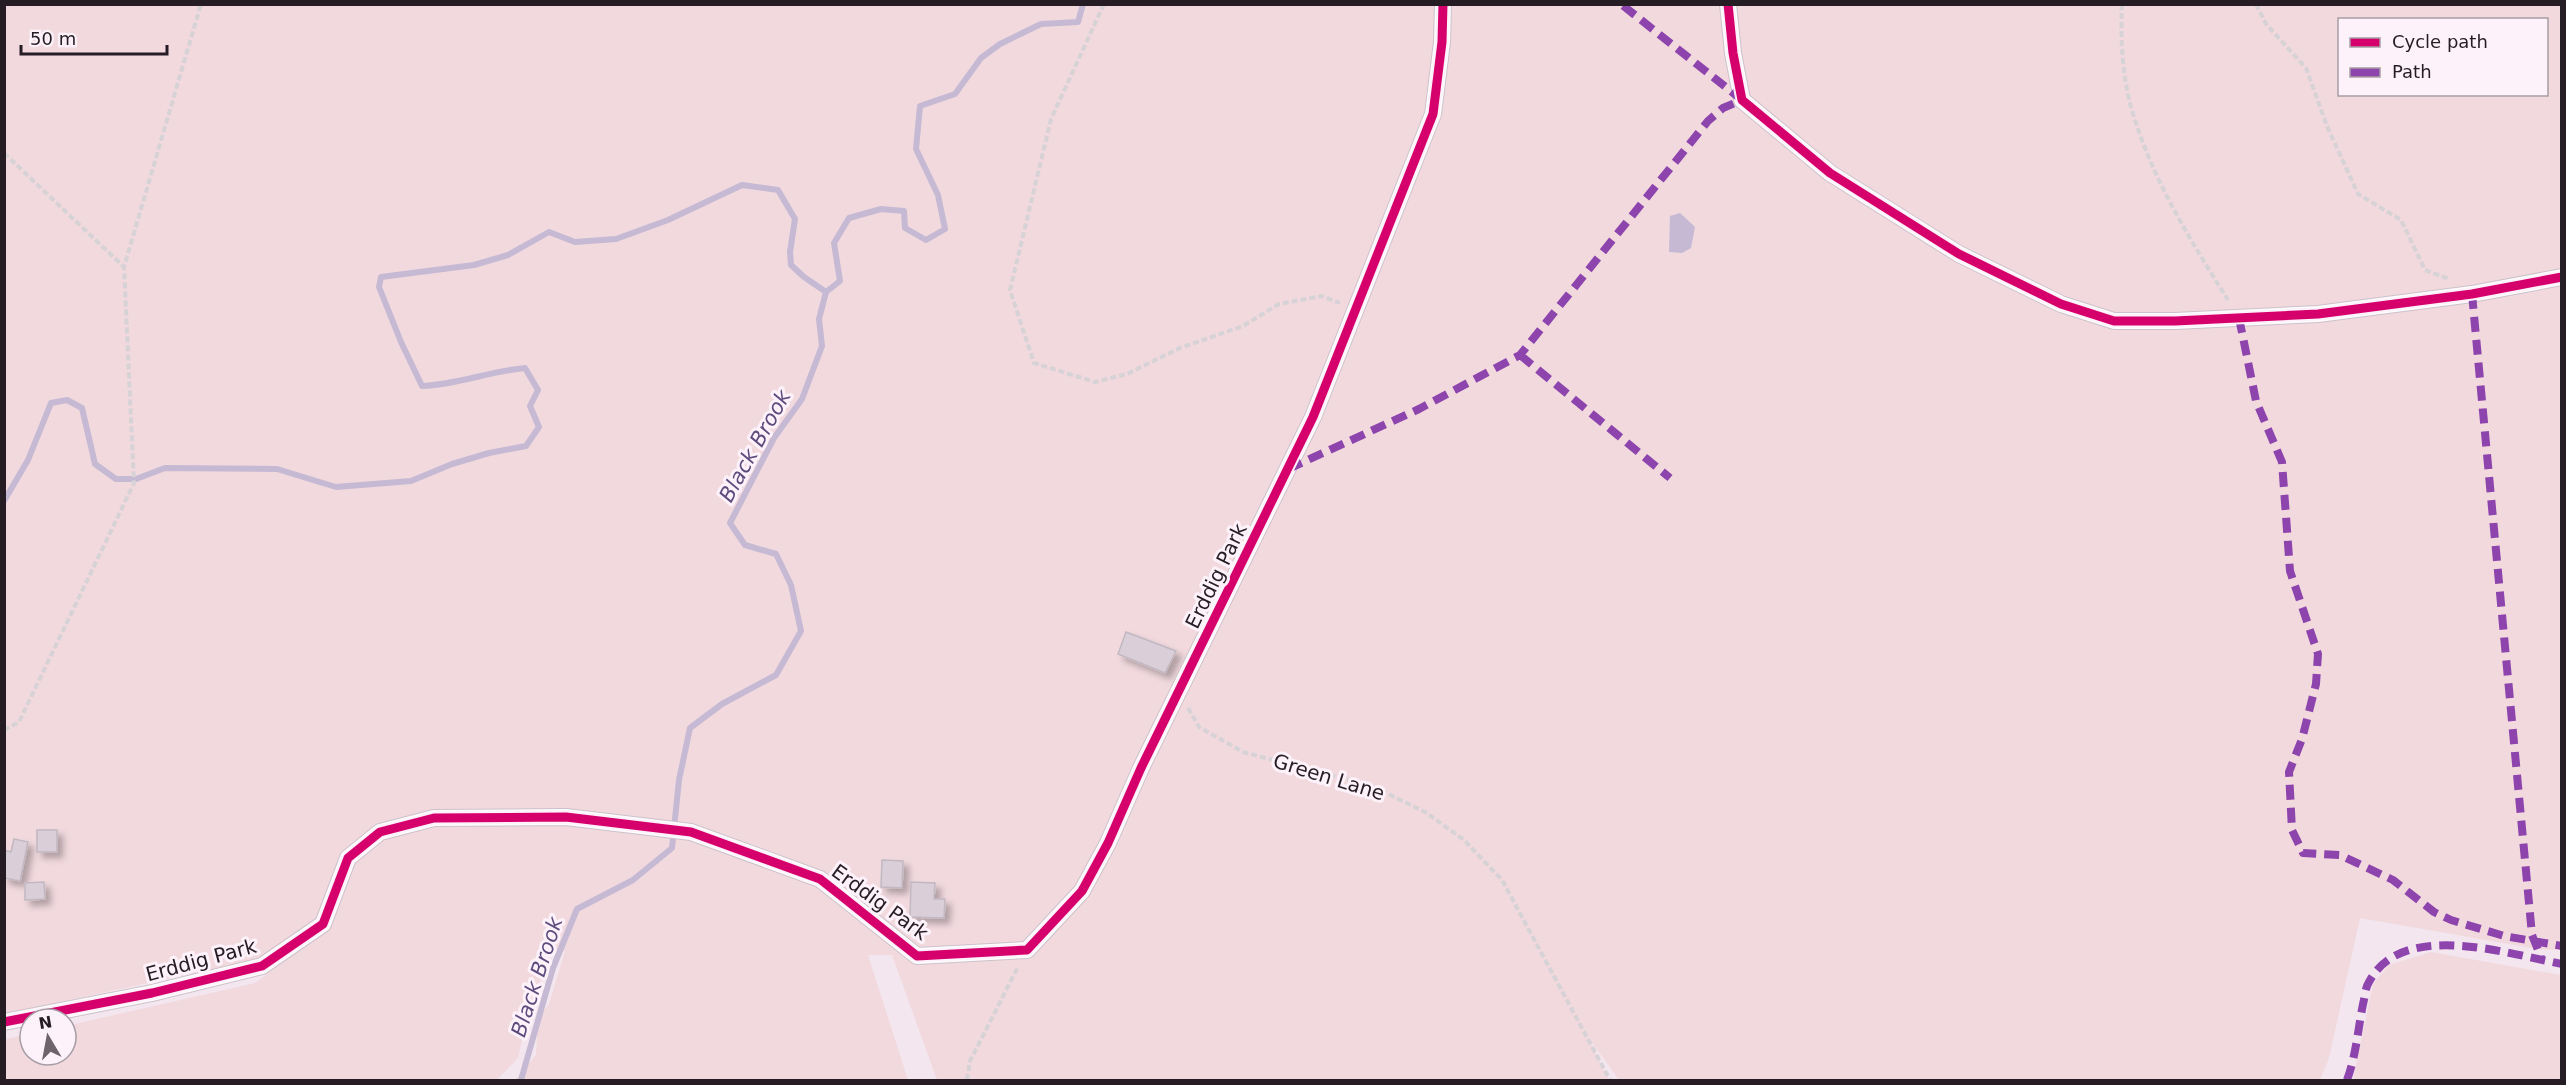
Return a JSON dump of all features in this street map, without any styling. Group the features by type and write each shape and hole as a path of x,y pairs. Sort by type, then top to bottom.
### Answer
{"street":[{"name":"Erddig Park","path":"4,1022 152,993 262,966 323,924 348,858 380,832 434,818 566,817 687,832 820,879 917,956 1027,950 1082,891 1108,843 1141,768 1313,417 1432,114 1442,42 1443,4"},
{"path":"1728,4 1733,53 1742,100 1830,173 1959,254 2061,304 2114,321 2318,314 2472,294 2562,277"}],"path":[{"path":"4,730 19,722 134,483 124,267 201,4"},
{"path":"1104,4 1051,119 1010,290 1034,363 1095,382 1127,374 1180,348 1243,326 1279,304 1322,296 1355,308"},
{"path":"2122,4 2123,71 2136,126 2178,215 2239,318"},
{"path":"2256,4 2266,24 2306,68 2327,126 2358,194 2401,220 2426,270 2455,282"},
{"path":"4,153 124,267"},
{"path":"967,1080 970,1061 1027,950"}],"shaded area":[{"path":"5,5 2561,5 2561,950 2537,949 2360,918 2329,1058 2320,1080 1619,1080 1588,1037 1609,1080 937,1080 892,955 868,955 908,1080 515,1080 536,1055 538,1018 549,1004 565,951 539,950 543,968 536,1002 527,1018 518,1058 497,1080 5,1080 5,1039 18,1036 18,1067 78,1067 78,1023 255,983 293,955 254,960 37,1007 18,1007 18,1011 5,1014"},
{"path":"1680,213 1695,227 1691,248 1682,253 1669,252 1670,216"},
{"path":"2431,952 2561,975 2561,1080 2353,1080 2373,984 2389,965"}],"building":[{"path":"1126,632 1176,651 1165,673 1118,654"},
{"path":"37,830 57,830 57,852 37,852"},
{"path":"14,839 28,842 20,881 4,878 4,850 11,852"},
{"path":"882,860 903,861 902,888 881,887"},
{"path":"44,882 45,899 25,900 25,883"},
{"path":"911,882 935,883 934,899 945,899 944,918 910,917"}],"waterway":[{"name":"Black Brook","path":"521,1080 553,968 577,909 633,880 672,848 679,780 690,728 722,704 776,675 801,631 791,585 776,554 745,545 730,523 774,438 802,399 822,346 819,319 826,292 840,281 834,243 849,218 881,209 904,211 905,228 926,240 945,229 938,195 916,149 920,106 955,94 981,58 1000,44 1041,24 1078,22 1083,4"},
{"path":"4,501 28,460 51,403 67,400 82,408 95,464 116,479 136,479 165,468 277,469 336,487 411,481 452,464 489,453 526,446 539,427 530,406 538,390 525,368 422,386 379,287 381,277 474,265 508,255 549,232 575,242 616,239 668,220 742,185 778,190 795,219 790,252 791,265 826,292"}],"marked path":[{"path":"1288,469 1419,409 1520,355 1708,121 1723,108 1742,100 1621,4"},
{"path":"2472,294 2532,935 2542,960"},
{"path":"2239,318 2256,401 2282,462 2290,571 2318,654 2316,684 2302,739 2289,772 2292,830 2303,853 2340,855 2393,880 2434,912 2451,920 2504,936 2562,946"},
{"path":"1520,355 1670,478"},
{"path":"2347,1080 2355,1052 2368,984 2385,963 2405,951 2430,946 2458,946 2486,949 2562,964"}],"cycle path":[{"path":"4,1022 152,993 262,966 323,924 348,858 380,832 434,818 566,817 691,832 820,879 917,956 1027,950 1082,891 1108,843 1141,768 1313,417 1433,114 1442,42 1443,4"},
{"path":"1728,4 1733,53 1742,100 1830,173 1959,254 2061,304 2114,321 2175,321 2318,314 2472,294 2562,277"}]}
